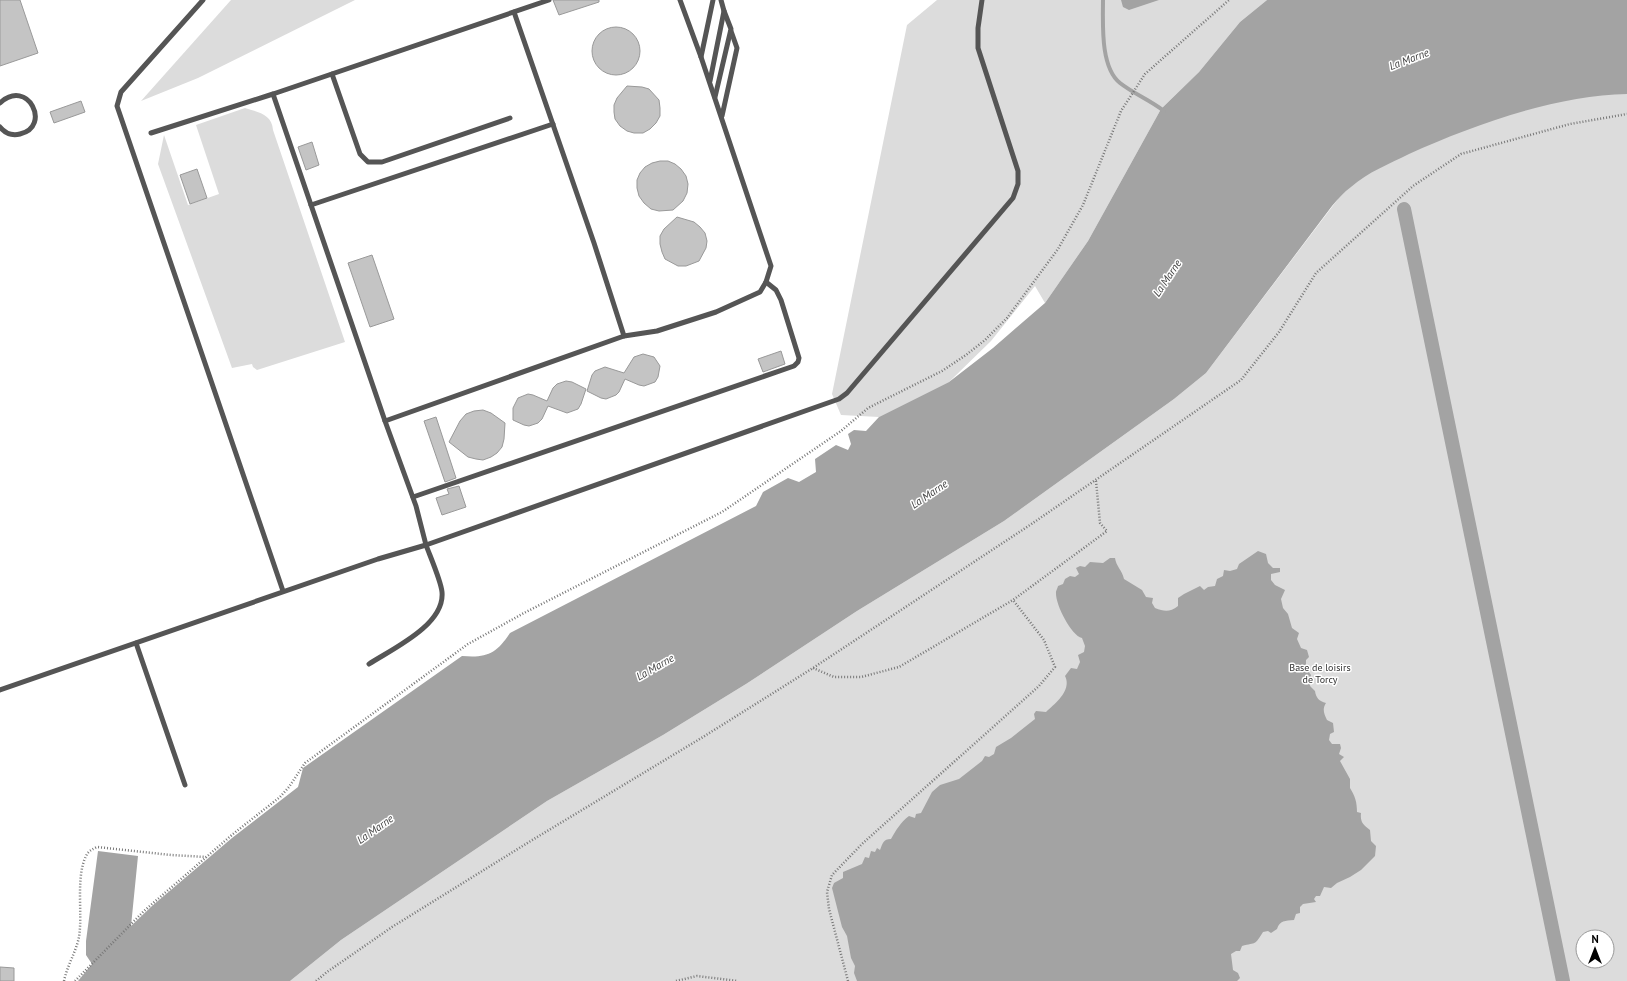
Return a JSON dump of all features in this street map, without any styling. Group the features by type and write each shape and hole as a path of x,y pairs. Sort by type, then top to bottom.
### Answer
{"lane":[{"path":"203,0 121,92 117,106 283,592"},
{"path":"151,133 273,94 549,0"},
{"path":"385,420 624,336 657,332 716,312 760,292 766,282 771,266 722,117 680,0"},
{"path":"701,57 713,0"},
{"path":"721,0 737,48 722,117"},
{"path":"0,690 378,559 426,545 839,399 847,393 1014,198 1018,184 1018,171 978,48 978,28 982,0"},
{"path":"709,82 724,11"},
{"path":"514,12 594,243 624,336"},
{"path":"715,98 731,30"},
{"path":"332,74 360,154 368,162 382,162 510,118"},
{"path":"273,94 413,497 426,545 442,591 441,603 434,617 423,629 369,664"},
{"path":"0,103 5,98 18,96 30,102 34,107 36,114 35,120 28,131 17,135 5,132 0,127"},
{"path":"311,205 553,124"},
{"path":"0,137 5,132"},
{"path":"413,497 794,366 798,362 799,358 781,300 776,290 766,282"},
{"path":"136,643 185,785"}],"path":[{"path":"76,980 144,911 206,857 280,797 289,787 305,763 468,644 524,613 722,512 840,431 868,408 942,370 966,355 985,340 1007,318 1058,249 1083,205 1112,130 1121,111 1138,84 1146,74 1168,53 1230,0"},
{"path":"316,981 392,927 529,842 703,738 813,668 1030,525 1241,380 1279,332 1316,273 1413,186 1461,154 1570,124 1627,114"},
{"path":"813,668 834,677 861,677 899,667 1013,600 1107,531 1100,522 1096,480"},
{"path":"848,981 829,909 827,892 832,875 862,844 1039,686 1055,667 1044,640 1013,600"},
{"path":"64,981 79,937 83,867 87,854 91,850 97,847 171,855 206,857"},
{"path":"676,981 697,976 738,981"}],"green space":[{"path":"231,0 355,0 198,78 141,101"},
{"path":"937,0 1267,0 1240,22 1199,72 1161,109 1088,241 1045,303 1035,286 991,341 949,382 879,417 841,415 832,394 907,25"},
{"name":"Base de loisirs de Torcy","path":"1627,92 1627,981 290,981 341,940 547,801 663,735 746,684 857,611 1004,521 1174,399 1206,373 1360,170 1547,95"},
{"path":"245,108 264,114 270,120 345,342 257,370 252,364 232,368 158,164 164,135 188,205 219,194 196,125"}],"water":[{"path":"1121,0 1159,0 1129,10 1123,7"},
{"name":"La Marne","path":"1267,0 1627,0 1627,94 1572,100 1516,114 1434,143 1364,177 1346,191 1332,206 1206,373 1174,399 1004,521 857,611 746,684 663,735 547,801 341,940 290,981 78,981 92,964 86,955 86,941 98,851 138,856 131,926 152,906 232,838 298,787 303,768 462,656 478,656 490,653 500,646 510,633 756,506 763,492 788,478 799,482 816,472 815,459 836,445 848,450 851,444 848,434 854,430 866,431 879,417 949,382 993,348 1045,303 1088,241 1161,109 1199,72 1240,22"},
{"path":"1258,551 1266,554 1268,563 1273,568 1280,568 1280,572 1271,574 1271,580 1275,585 1285,590 1281,599 1283,608 1288,614 1292,628 1299,633 1297,639 1301,648 1307,650 1309,657 1306,660 1306,665 1310,667 1308,671 1311,675 1310,686 1315,691 1318,699 1326,703 1324,707 1324,714 1327,720 1333,723 1334,732 1330,734 1329,740 1332,744 1340,744 1341,748 1339,754 1344,757 1340,761 1350,779 1350,788 1357,805 1357,812 1361,813 1364,825 1370,830 1371,841 1376,846 1375,856 1361,870 1350,877 1337,883 1331,888 1324,887 1320,896 1316,896 1314,899 1316,902 1303,904 1300,907 1300,913 1296,914 1294,920 1281,922 1277,929 1271,933 1268,931 1263,932 1255,943 1242,946 1240,951 1236,951 1231,954 1233,970 1238,973 1240,978 1237,981 857,981 854,973 855,966 851,958 847,936 842,927 832,888 834,883 843,878 843,872 862,864 865,857 869,858 871,851 875,852 877,848 880,850 884,842 891,839 899,826 909,816 915,818 916,814 921,813 932,792 940,785 959,779 982,761 985,756 989,757 994,754 996,747 1011,738 1035,719 1034,714 1036,711 1046,712 1062,696 1065,691 1067,681 1065,676 1071,668 1077,669 1080,662 1078,655 1084,652 1085,646 1082,638 1073,631 1064,618 1056,597 1058,586 1063,584 1065,579 1070,576 1075,577 1079,574 1076,568 1080,566 1085,567 1090,562 1103,563 1110,558 1115,558 1124,579 1142,590 1146,597 1153,598 1152,603 1155,608 1165,611 1178,606 1178,598 1200,586 1204,590 1208,587 1215,586 1217,579 1223,576 1224,570 1230,571 1237,569 1239,564"}],"building":[{"path":"0,0 20,0 38,53 0,66"},
{"path":"553,0 599,0 599,2 559,15"},
{"path":"611,27 621,27 630,31 636,37 639,42 639,60 630,71 621,75 611,75 602,71 596,65 592,56 592,46 596,37 602,31"},
{"path":"627,86 649,89 659,100 660,116 650,129 643,133 627,131 620,126 615,119 614,105 617,98"},
{"path":"81,101 85,112 54,123 50,112"},
{"path":"312,142 319,165 306,170 298,147"},
{"path":"660,161 668,161 675,164 686,176 688,184 687,193 683,201 673,210 659,211 651,209 639,196 637,180 640,173 645,167"},
{"path":"197,169 207,198 190,204 180,175"},
{"path":"677,217 694,222 705,233 707,241 706,248 699,261 686,266 678,266 665,259 660,244 660,236 664,229"},
{"path":"372,255 394,319 370,327 348,263"},
{"path":"781,351 785,364 763,372 758,359"},
{"path":"643,354 654,357 660,366 658,377 655,382 644,386 625,379 619,392 616,395 606,399 587,391 592,375 595,371 605,367 624,373 634,357"},
{"path":"566,381 572,382 586,389 578,409 567,413 548,406 542,419 538,423 529,426 513,420 513,408 518,398 528,394 547,401 553,388 557,384"},
{"path":"483,410 491,413 505,423 502,447 497,453 483,460 468,457 449,442 460,421 466,414"},
{"path":"436,417 456,478 445,482 424,421"},
{"path":"459,486 466,507 442,515 436,498 449,494 447,489"},
{"path":"0,967 14,968 14,981 0,981"}],"waterway":[{"path":"1103,0 1104,44 1109,67 1120,83 1164,111"},
{"path":"1404,209 1563,981"}]}
